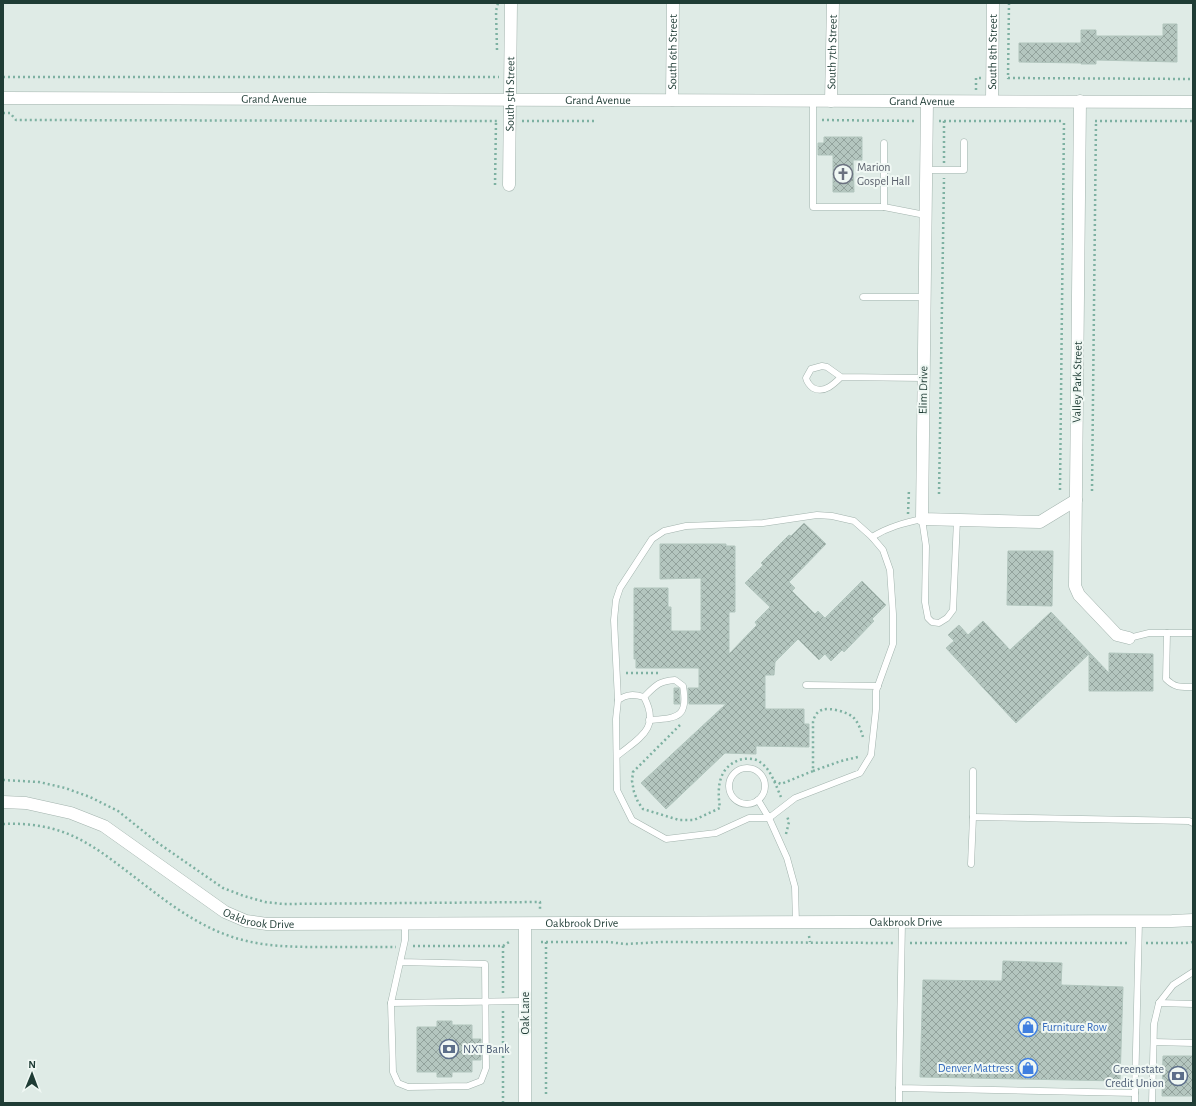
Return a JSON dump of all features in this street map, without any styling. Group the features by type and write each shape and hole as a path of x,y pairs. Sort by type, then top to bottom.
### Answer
{"street":[{"name":"South 5th Street","path":"509,185 510,3"},
{"name":"South 6th Street","path":"672,100 673,3"},
{"name":"South 7th Street","path":"831,101 833,3"},
{"name":"South 8th Street","path":"992,100 993,3"},
{"name":"Grand Avenue","path":"3,98 813,101 992,100 1193,102"},
{"name":"Elim Drive","path":"922,520 927,101"},
{"name":"Valley Park Street","path":"1080,101 1075,586 1079,595 1117,635 1129,638"},
{"path":"922,520 1040,522 1076,500"},
{"name":"Oakbrook Drive","path":"3,802 26,803 71,813 104,826 225,912 246,921 267,924 796,923 1193,920"},
{"name":"Oak Lane","path":"525,924 525,1103"}],"lane":[{"path":"813,101 813,207 884,207 925,216"},
{"path":"926,170 964,170 964,142"},
{"path":"884,144 884,207"},
{"path":"863,297 924,297"},
{"path":"842,377 825,389 820,390 810,386 806,378 811,369 822,366 827,367 842,377 923,378"},
{"path":"817,515 832,516 854,521 872,537 883,550 890,570 893,614 893,644 878,686 876,691 871,755 860,773 795,798 769,818 749,818 716,832 666,839 632,820 617,790 616,719 618,700 614,620 616,600 620,588 643,550 652,539 664,531 686,526 763,523 817,515"},
{"path":"872,537 899,524 922,520 926,546 926,602 928,618 932,622 939,623 947,618 953,610 957,520"},
{"path":"1129,638 1149,633 1193,633"},
{"path":"1167,633 1166,679 1172,685 1178,687 1193,687"},
{"path":"644,697 657,684 663,681 675,680 683,686 686,699 681,714 671,718 649,720"},
{"path":"806,685 878,686"},
{"path":"617,756 645,734 649,728 649,713 644,697 635,694 627,695 618,700"},
{"path":"752,769 761,775 765,786 765,791 758,800 747,804 736,800 732,795 730,783 732,777 736,773 741,770 752,769"},
{"path":"971,864 973,771"},
{"path":"758,800 769,818 787,858 795,887 796,923"},
{"path":"973,817 1189,821 1193,823"},
{"path":"1135,1103 1139,921"},
{"path":"898,1103 902,922"},
{"path":"400,962 485,964 486,1068 481,1081 468,1086 408,1087 398,1083 392,1072 391,1003 400,962 405,940 405,924"},
{"path":"1152,1103 1154,1024 1159,1003 1173,986 1193,972"},
{"path":"391,1003 525,1002"},
{"path":"1159,1003 1193,1004"},
{"path":"1154,1042 1193,1043"},
{"path":"899,1088 1135,1092"}],"path":[{"path":"497,55 496,11 498,3"},
{"path":"1009,3 1008,78 1193,79"},
{"path":"497,70 497,77"},
{"path":"3,77 502,77"},
{"path":"975,92 976,78 984,78"},
{"path":"3,113 10,114 16,120 501,121"},
{"path":"813,120 920,121"},
{"path":"495,185 496,121"},
{"path":"517,121 595,121"},
{"path":"939,121 1070,121"},
{"path":"939,494 944,121"},
{"path":"1060,490 1064,121"},
{"path":"1091,121 1193,121"},
{"path":"1092,491 1096,121"},
{"path":"626,673 665,673"},
{"path":"813,771 812,722 815,715 822,710 843,711 854,718 864,737 863,743"},
{"path":"683,722 633,772 632,781 634,792 638,802 643,808 679,820 694,820 720,808 718,788 720,779 726,768 731,763 743,759 752,759 761,762 769,772 781,797"},
{"path":"773,781 781,784 841,761 858,758 860,753"},
{"path":"3,780 45,784 65,788 90,797 118,811 158,843 223,888 265,902 283,904 540,902 540,911"},
{"path":"809,936 810,942"},
{"path":"541,942 608,942 626,944 662,942 810,942 1186,944 1193,942"},
{"path":"546,942 546,1097"},
{"path":"503,946 503,1103"}],"building":[{"path":"1163,24 1177,24 1177,62 1096,60 1096,64 1081,64 1019,62 1019,43 1081,43 1081,30 1096,30 1096,36 1163,36"},
{"name":"Marion Gospel Hall","path":"824,137 862,137 862,160 853,160 854,192 833,192 833,155 818,155 818,143 824,143"},
{"path":"804,523 826,544 789,582 795,588 792,591 815,614 818,611 825,618 862,581 886,605 872,619 874,621 844,652 842,650 831,661 825,654 819,660 798,639 775,662 774,675 765,675 765,709 804,709 804,724 809,724 809,747 756,746 756,754 725,753 666,809 641,783 726,704 689,704 688,688 699,688 699,668 636,668 636,659 634,659 634,588 668,588 668,607 671,607 671,631 701,631 701,578 660,579 660,544 726,544 726,546 735,546 735,612 729,612 729,654 757,625 755,622 770,607 745,583 763,565 761,563 789,535 791,536"},
{"path":"1008,551 1053,551 1052,606 1007,605"},
{"path":"1051,612 1109,673 1109,653 1153,654 1153,691 1089,691 1089,654 1016,723 946,648 954,641 948,635 959,625 968,635 983,621 1010,650"},
{"path":"674,688 679,688 680,704 674,704"},
{"path":"1003,961 1062,963 1061,985 1123,987 1120,1081 920,1077 923,980 1002,981"},
{"name":"NXT Bank","path":"437,1021 452,1021 452,1025 472,1025 472,1039 481,1039 481,1060 472,1060 472,1072 452,1072 452,1077 437,1077 437,1072 417,1072 417,1027 437,1027"},
{"name":"Greenstate Credit Union","path":"1163,1056 1193,1056 1193,1096 1162,1096"}],"place":[{"name":"Marion Gospel Hall","path":"843,174"},
{"name":"Furniture Row","path":"1028,1027"},
{"name":"NXT Bank","path":"449,1049"},
{"name":"Denver Mattress","path":"1028,1068"},
{"name":"Greenstate Credit Union","path":"1178,1076"}]}
